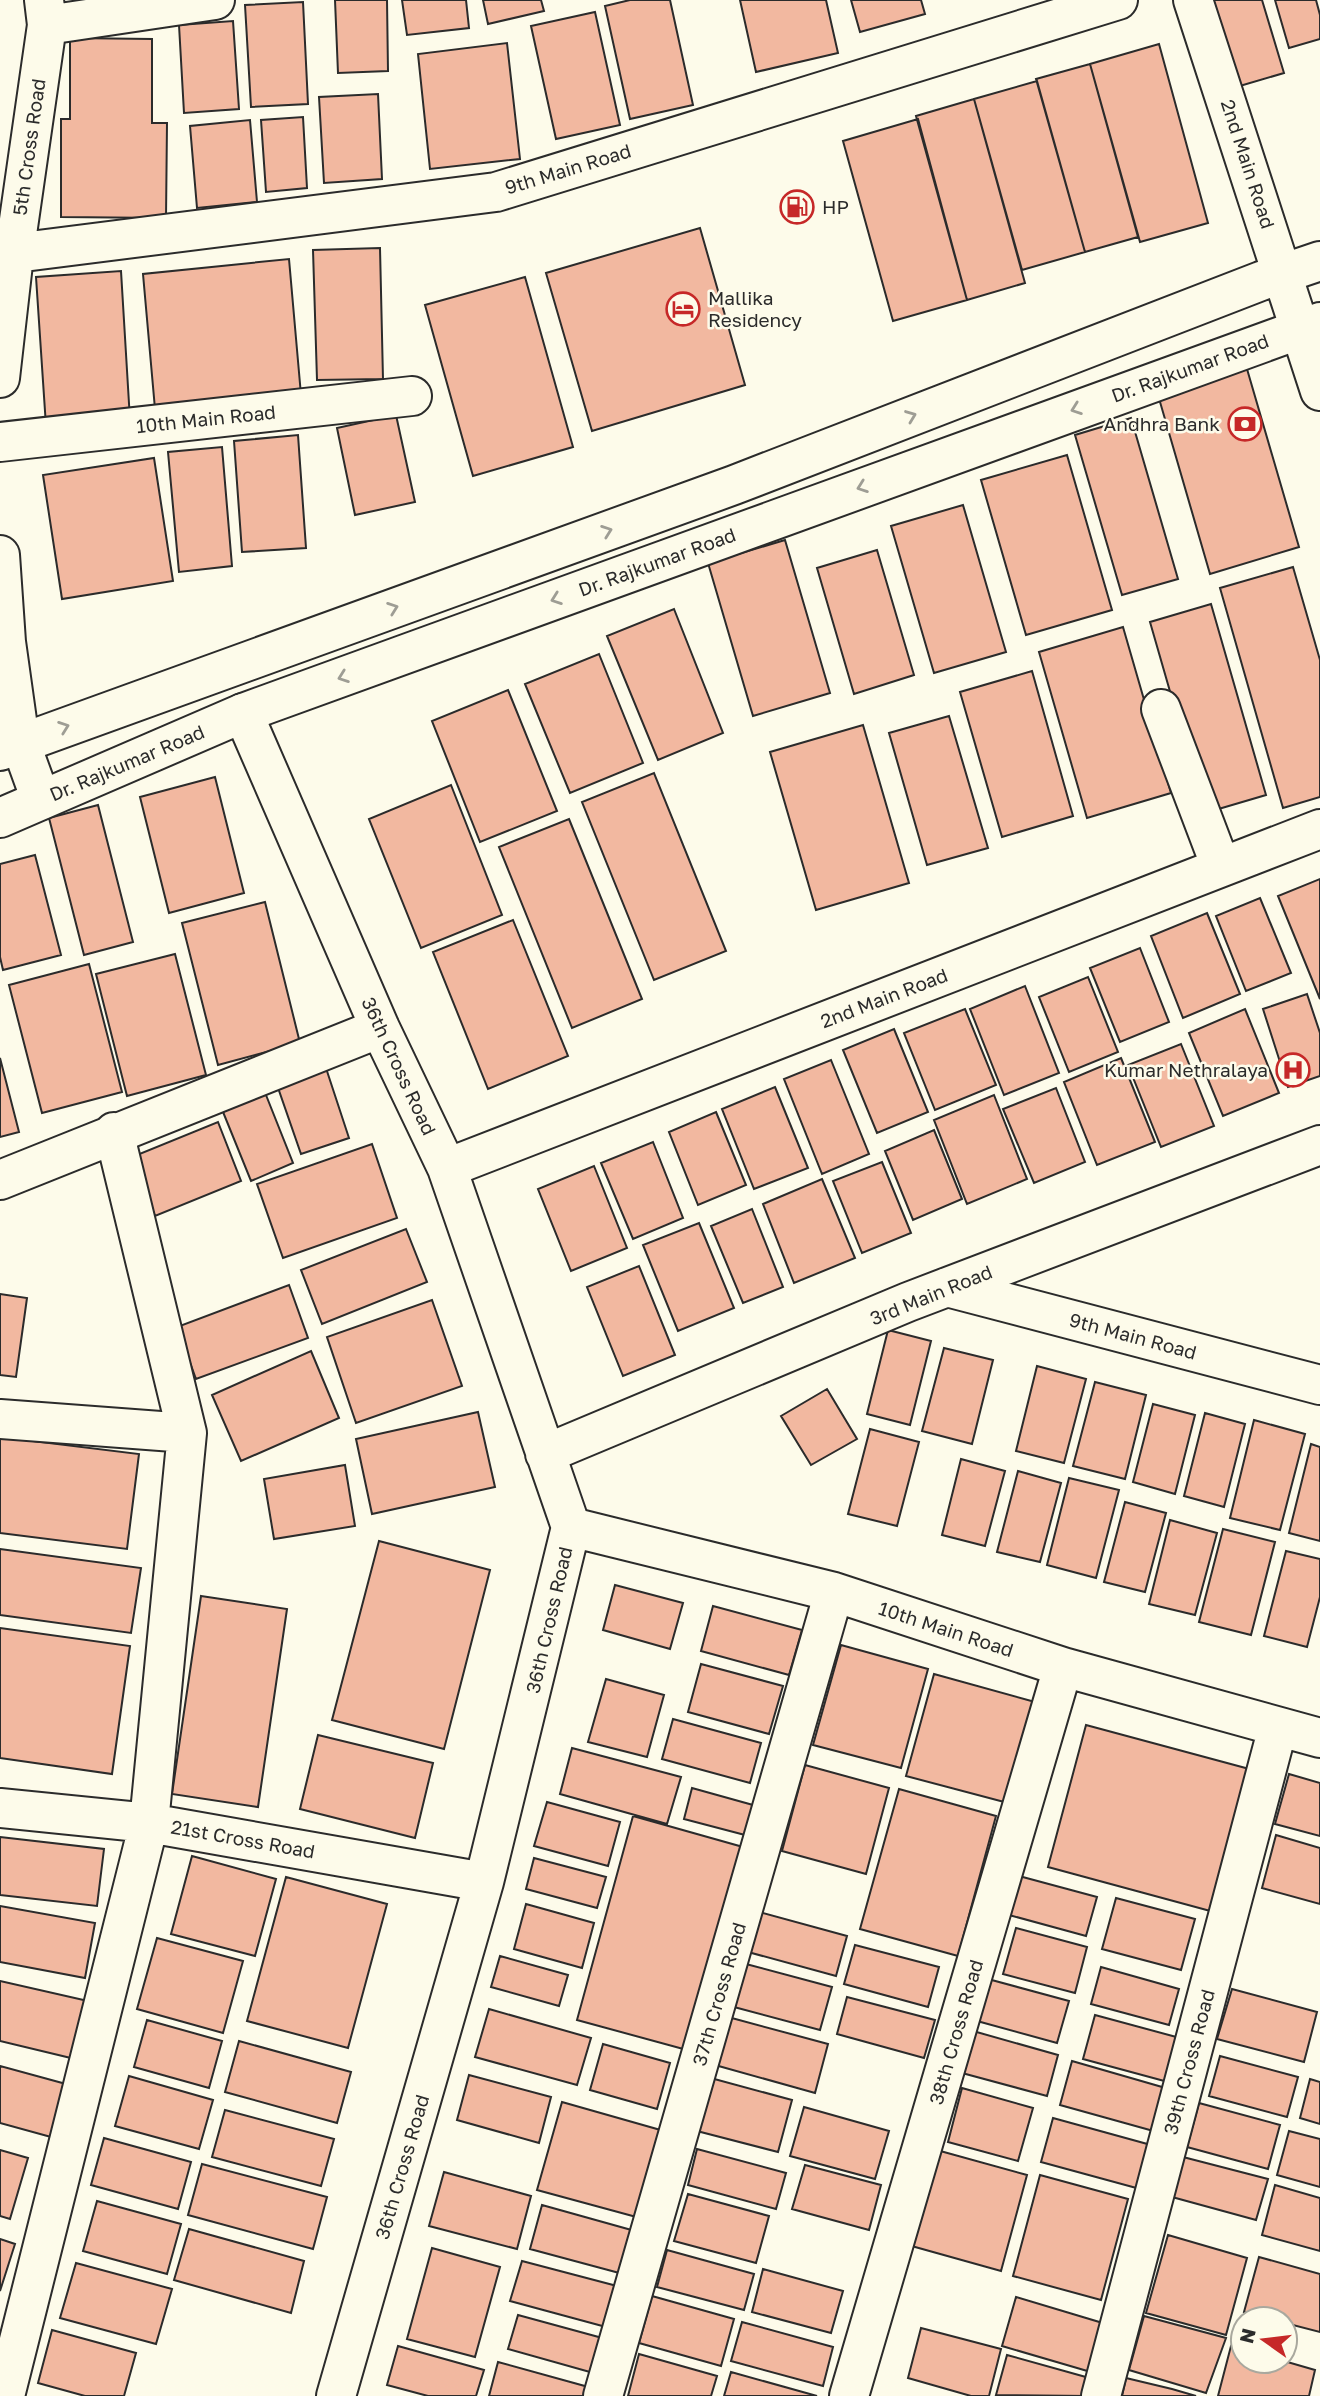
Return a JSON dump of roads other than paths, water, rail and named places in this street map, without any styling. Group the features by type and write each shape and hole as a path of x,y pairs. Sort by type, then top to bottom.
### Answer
{"street":[{"path":"46,13 215,0"},
{"name":"9th Main Road","path":"7,255 496,192 1118,0"},
{"name":"2nd Main Road","path":"1194,0 1303,267 1314,322 1320,391"},
{"name":"5th Cross Road","path":"0,379 7,255 46,13"},
{"path":"10,747 734,485 1303,267"},
{"name":"Dr. Rajkumar Road","path":"0,818 243,713 1314,322"},
{"name":"10th Main Road","path":"0,442 412,396"},
{"path":"0,555 10,747 41,800"},
{"path":"1161,709 1221,867"},
{"name":"36th Cross Road","path":"243,713 380,1028 447,1168 571,1527 484,1882 336,2396"},
{"name":"2nd Main Road","path":"447,1168 1320,829"},
{"path":"0,1180 114,1132 380,1028"},
{"path":"5,2396 149,1823 187,1433 114,1132"},
{"name":"3rd Main Road","path":"545,1454 947,1287 1320,1145"},
{"name":"9th Main Road","path":"947,1287 1320,1385"},
{"path":"0,1419 187,1433"},
{"name":"10th Main Road","path":"571,1527 835,1592 1063,1667 1320,1738"},
{"name":"37th Cross Road","path":"603,2396 835,1592"},
{"name":"38th Cross Road","path":"849,2396 1063,1667"},
{"name":"39th Cross Road","path":"1101,2396 1278,1727"},
{"name":"21st Cross Road","path":"0,1808 149,1823 484,1882"}],"place":[{"name":"HP","path":"797,207"},
{"name":"Mallika Residency","path":"683,309"},
{"name":"Andhra Bank","path":"1245,424"},
{"name":"Kumar Nethralaya","path":"1293,1070"}]}
